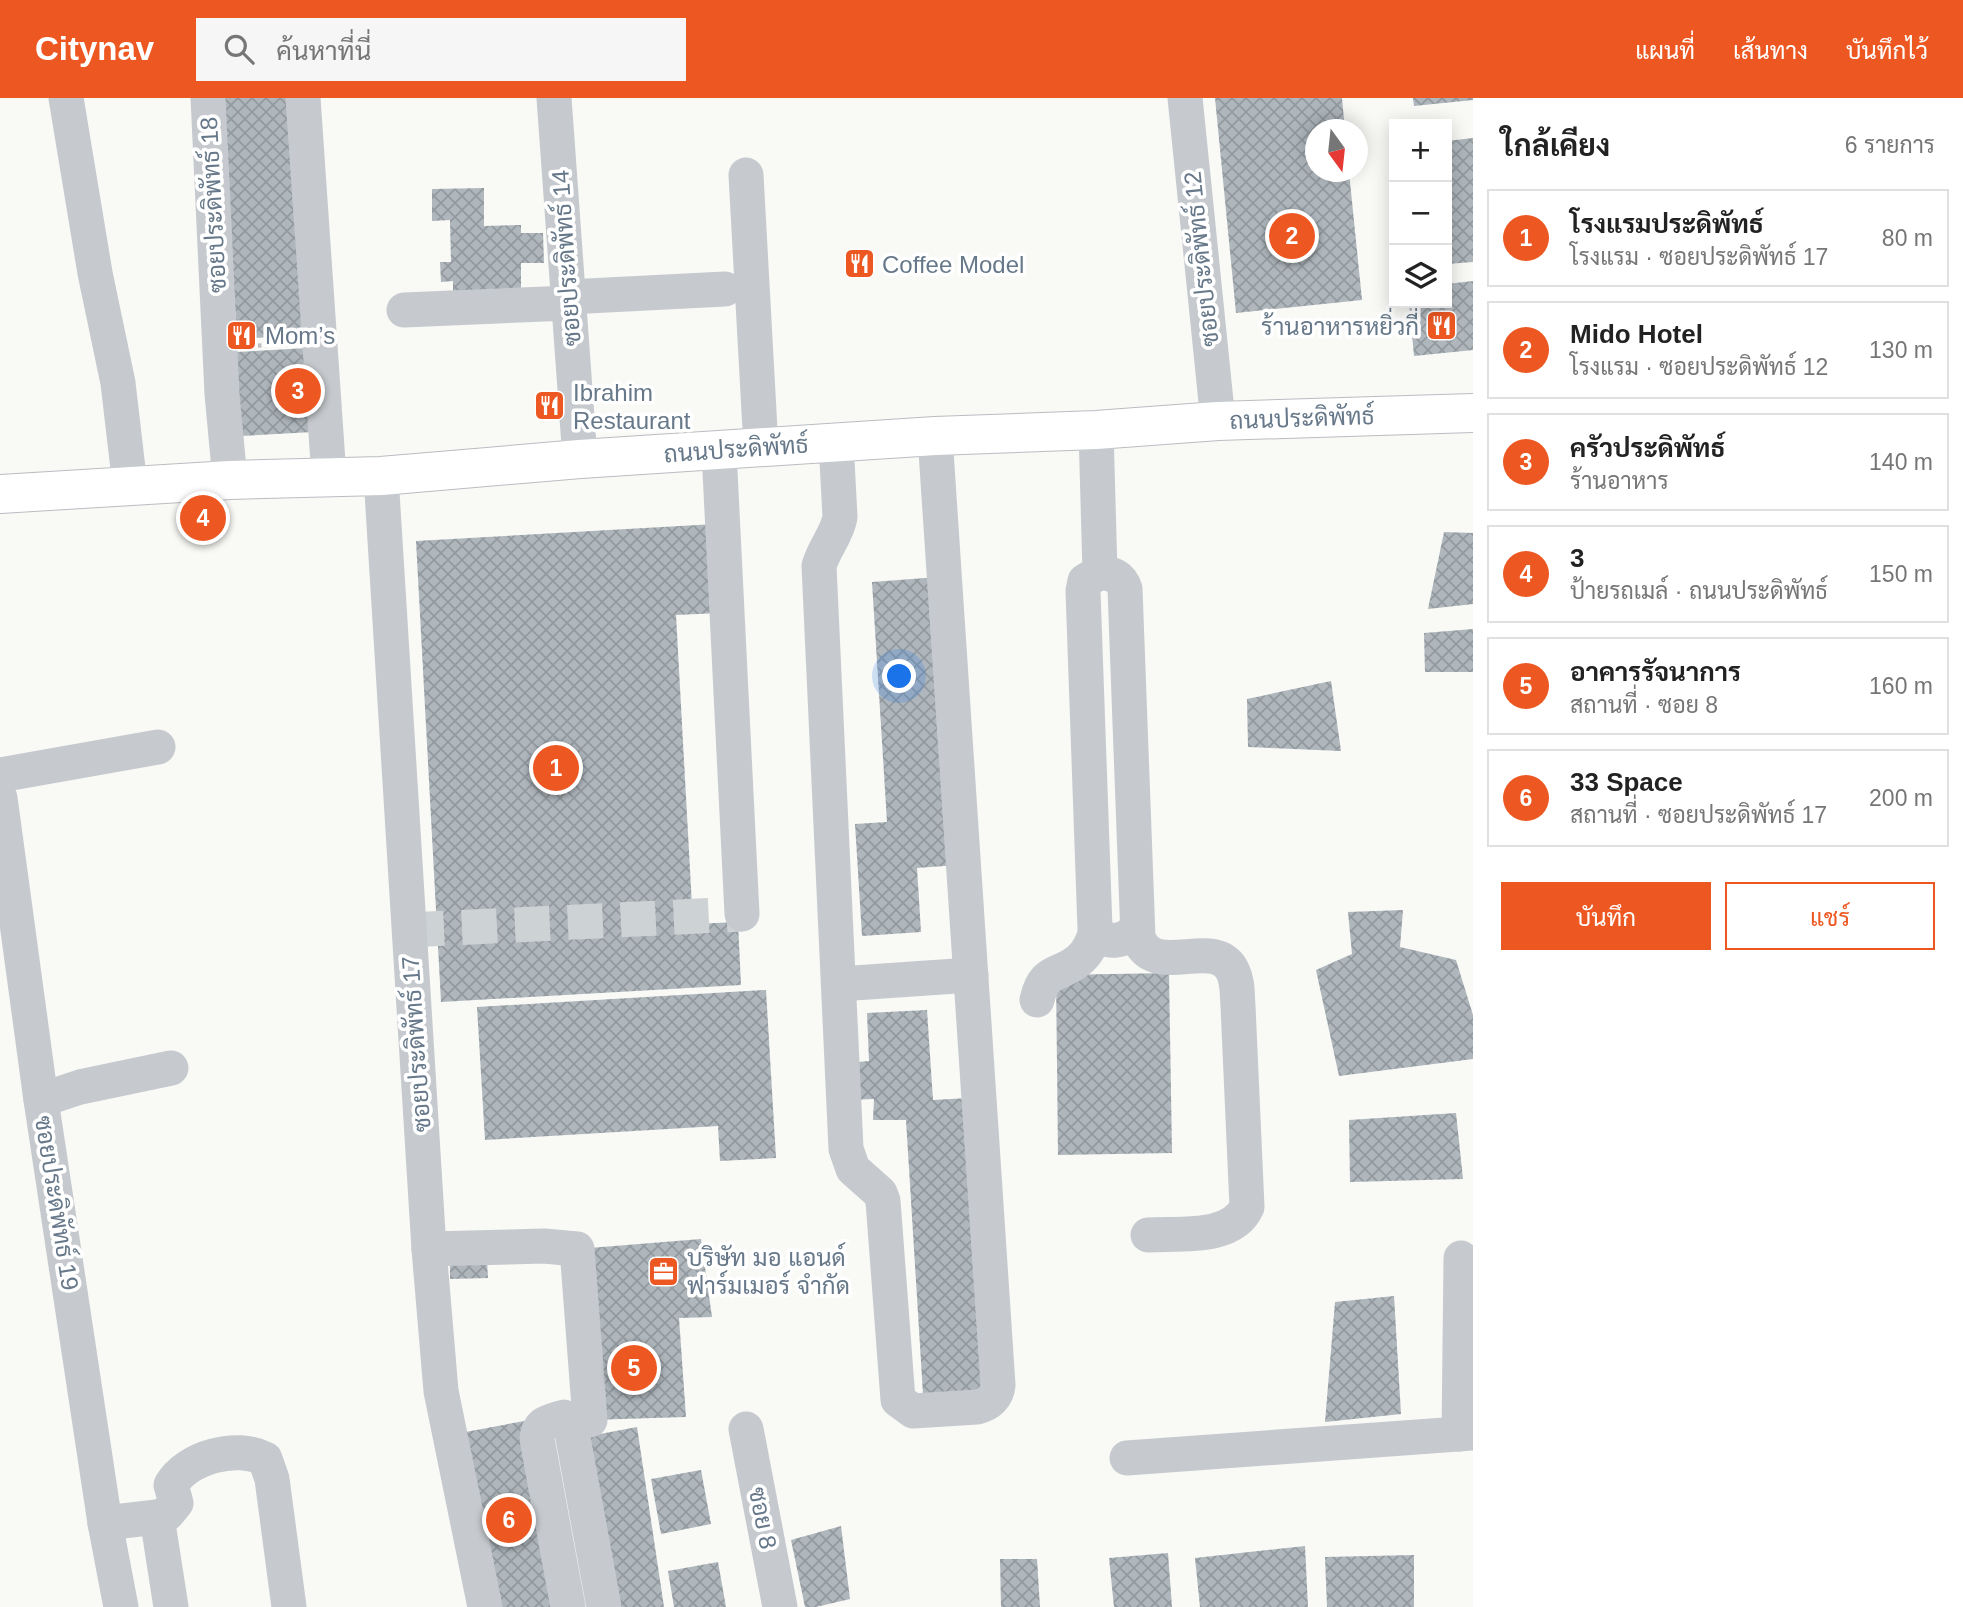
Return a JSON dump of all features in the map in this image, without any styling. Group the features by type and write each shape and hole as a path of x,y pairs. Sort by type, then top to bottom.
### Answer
{"main road":[{"name":"ถนนประดิพัทธ์","path":"0,494 230,480 381,476 580,459 935,436 1096,430 1218,421 1473,413"}],"street":[{"path":"66,98 95,273 118,383 130,486"},
{"name":"ซอยประดิพัทธ์ 18","path":"208,98 220,349 230,480"},
{"path":"303,98 329,477"},
{"name":"ซอยประดิพัทธ์ 14","path":"554,98 580,459"},
{"name":"ซอยประดิพัทธ์ 12","path":"1185,98 1218,421"},
{"path":"746,175 761,448"},
{"path":"404,310 725,289"},
{"path":"1096,430 1100,572"},
{"path":"836,442 839,526 819,566 846,1149 853,1169 880,1193 883,1201 895,1395 902,1405 913,1411 985,1405 996,1396 998,1385 935,436"},
{"path":"719,451 742,914"},
{"name":"ซอยประดิพัทธ์ 17","path":"381,476 429,1249 441,1391 485,1607"},
{"path":"1037,1000 1047,977 1080,960 1096,931 1083,591 1085,581 1100,572 1112,573 1119,578 1125,589 1136,929 1140,943 1153,954 1170,959 1214,956 1227,964 1235,976 1247,1202 1244,1214 1239,1221 1224,1229 1148,1235"},
{"path":"0,775 158,747"},
{"name":"ซอยประดิพัทธ์ 19","path":"0,799 41,1100 105,1523 121,1607"},
{"path":"1096,931 1103,938 1115,941 1127,937 1136,929"},
{"path":"839,984 971,975"},
{"path":"41,1100 80,1087 171,1068"},
{"path":"429,1249 577,1249 590,1420 569,1420 564,1417 542,1424 537,1440 568,1607"},
{"path":"1127,1458 1466,1433 1461,1258"},
{"path":"569,1420 604,1607"},
{"name":"ซอย 8","path":"746,1429 780,1607"},
{"path":"105,1523 167,1514 176,1503 171,1485 177,1475 187,1467 228,1451 253,1453 265,1459 272,1479 289,1607"},
{"path":"157,1517 171,1607"}],"path":[{"path":"220,349 320,341"}],"building":[{"path":"222,98 292,98 307,335 237,339"},
{"path":"1215,98 1342,98 1344,119 1305,119 1305,182 1350,182 1362,300 1236,313"},
{"path":"1413,98 1473,98 1473,100 1414,106"},
{"path":"1473,138 1473,262 1452,264 1452,140"},
{"path":"484,188 484,226 521,225 521,233 543,233 544,263 521,263 521,289 453,291 453,281 441,282 440,262 451,262 450,220 432,221 432,189"},
{"name":"ร้านอาหารหยิ่วกี่","path":"1473,281 1473,350 1414,356 1409,308 1452,308 1452,283"},
{"path":"308,348 313,432 241,436 236,352"},
{"path":"715,524 720,613 676,615 693,924 738,922 741,985 441,1002 416,541"},
{"path":"1444,532 1473,533 1473,604 1428,609"},
{"path":"939,577 958,865 917,868 921,932 862,936 855,824 887,822 872,582"},
{"path":"1473,629 1473,672 1425,672 1424,633"},
{"path":"1331,681 1341,751 1248,747 1247,699"},
{"path":"1403,910 1400,947 1456,960 1473,1015 1473,1059 1339,1076 1316,970 1352,954 1348,912"},
{"path":"1169,973 1172,1153 1058,1155 1056,975"},
{"path":"766,990 776,1158 720,1161 718,1126 485,1140 477,1007"},
{"path":"927,1010 933,1100 969,1098 987,1390 923,1394 906,1120 873,1120 874,1099 848,1100 847,1063 869,1061 867,1013"},
{"path":"1456,1113 1463,1179 1350,1182 1349,1120"},
{"path":"701,1239 712,1317 679,1318 686,1417 590,1420 577,1249"},
{"path":"450,1261 487,1261 488,1278 450,1279"},
{"path":"1394,1296 1401,1414 1325,1422 1335,1302"},
{"path":"524,1421 556,1607 494,1607 460,1433"},
{"path":"637,1427 664,1607 610,1607 579,1438"},
{"path":"701,1470 711,1524 661,1534 651,1479"},
{"path":"841,1526 850,1599 805,1607 791,1540"},
{"path":"1305,1546 1308,1607 1200,1607 1195,1558"},
{"path":"1168,1553 1172,1607 1114,1607 1109,1558"},
{"path":"1414,1555 1414,1607 1327,1607 1325,1557"},
{"path":"1000,1559 1037,1559 1040,1607 1001,1607"},
{"path":"718,1562 726,1607 674,1607 668,1571"}],"tunnel":[{"path":"409,930 742,914"}],"place":[{"name":"Mido Hotel","path":"1292,236"},
{"name":"Coffee Model","path":"859,264"},
{"name":"ร้านอาหารหยิ่วกี่","path":"1442,326"},
{"name":"Mom’s","path":"242,335"},
{"name":"ครัวประดิพัทธ์","path":"298,391"},
{"name":"Ibrahim Restaurant","path":"550,406"},
{"name":"3","path":"203,518"},
{"name":"โรงแรมประดิพัทธ์","path":"556,768"},
{"name":"บริษัท มอ แอนด์ ฟาร์มเมอร์ จำกัด","path":"664,1271"},
{"name":"อาคารรัจนาการ","path":"634,1368"},
{"name":"33 Space","path":"509,1520"}]}
